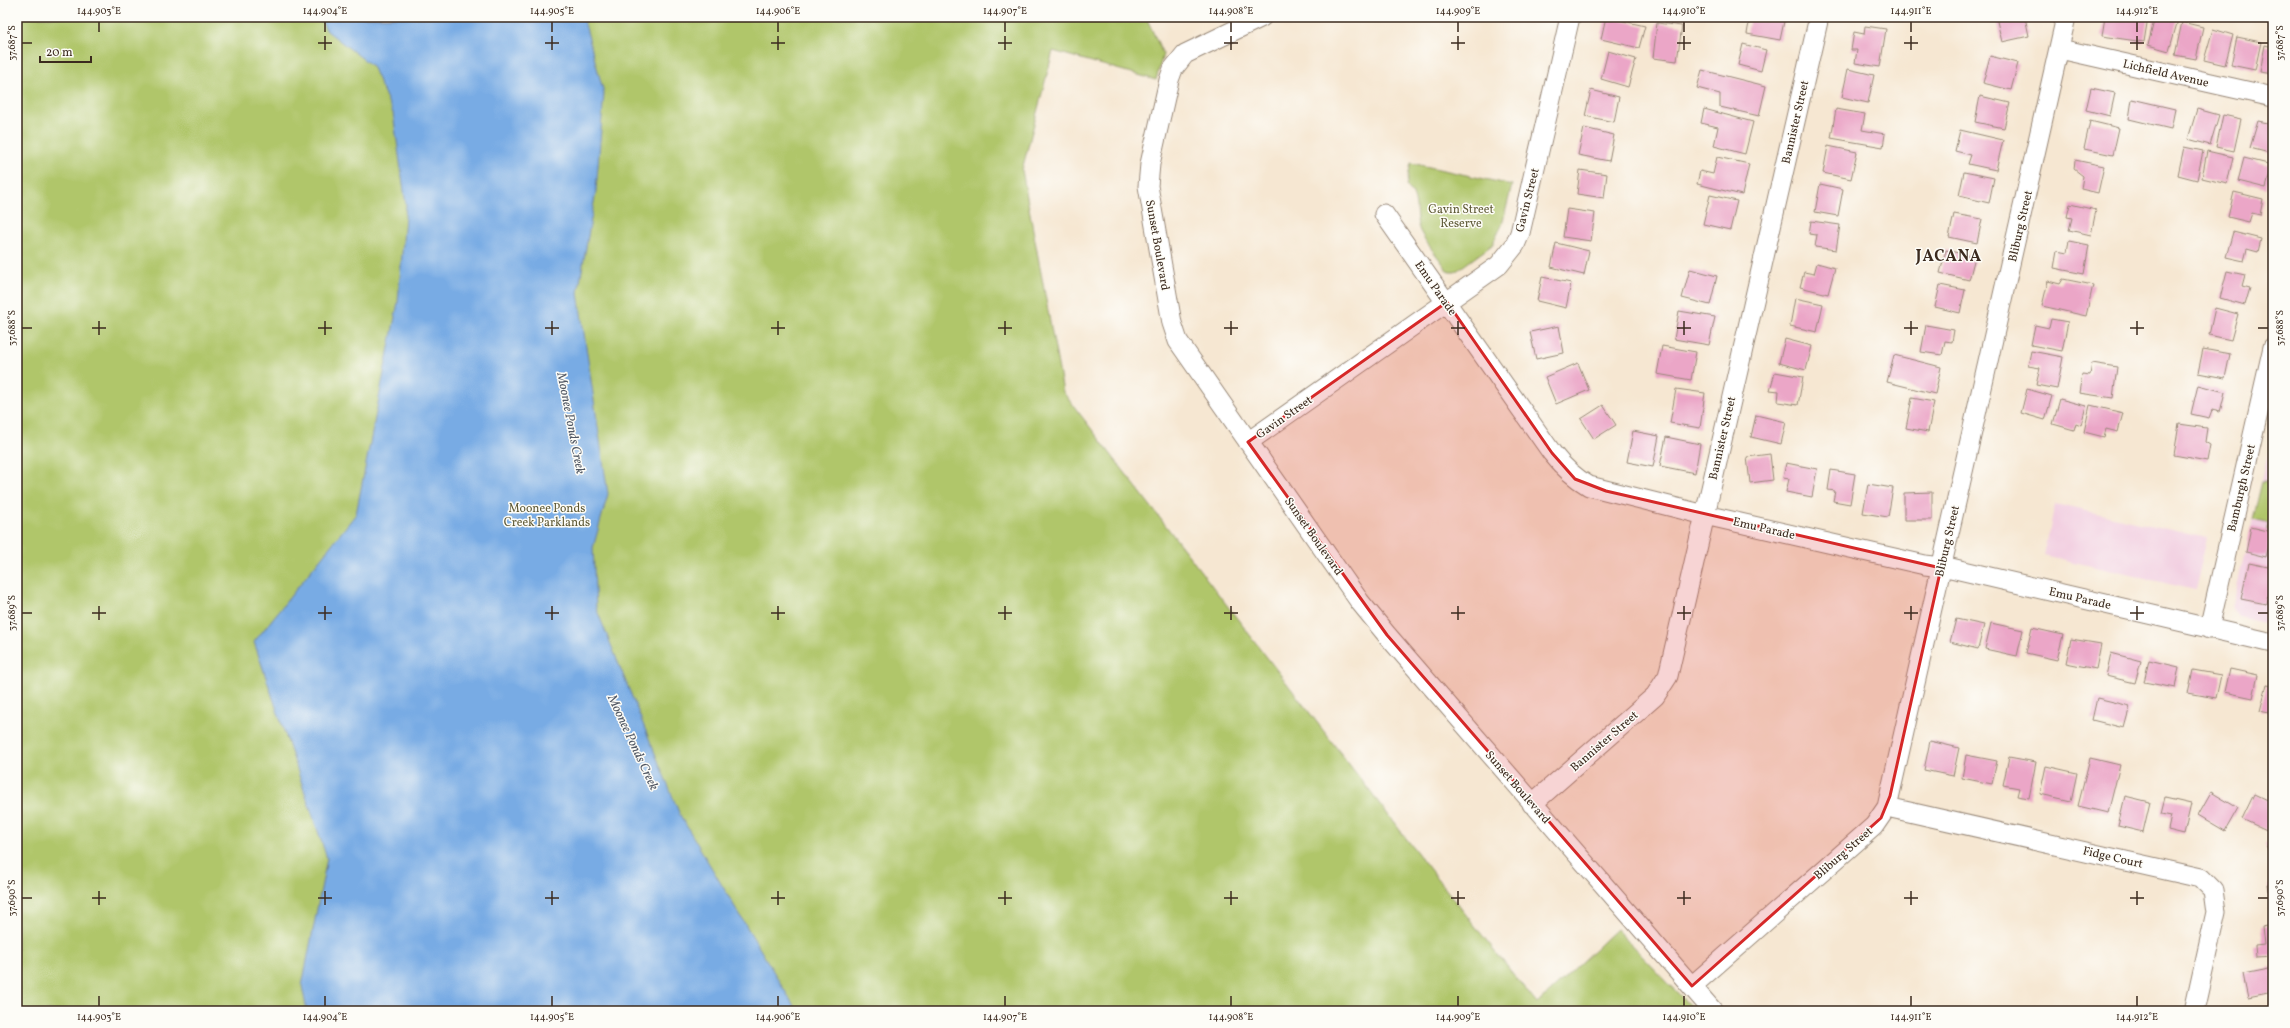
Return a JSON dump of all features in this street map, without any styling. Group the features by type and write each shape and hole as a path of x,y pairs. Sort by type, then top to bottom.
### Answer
{"street":[{"name":"Sunset Boulevard","path":"1262,17 1192,50 1179,59 1169,80 1148,176 1149,196 1175,332 1184,350 1373,619 1532,804 1692,986 1712,1011"},
{"name":"Gavin Street","path":"1248,442 1499,265 1515,245 1520,233 1570,17"},
{"name":"Bannister Street","path":"1532,804 1654,696 1663,684 1670,666 1819,17"},
{"name":"Bliburg Street","path":"1692,986 1874,826 1887,807 2060,49 2066,17"},
{"name":"Lichfield Avenue","path":"2060,49 2273,97"},
{"name":"Emu Parade","path":"1384,214 1552,453 1575,479 1589,486 1705,515 2273,643"},
{"name":"Bamburgh Street","path":"2209,628 2273,347"},
{"name":"Fidge Court","path":"1887,807 2201,878 2213,890 2216,903 2194,1011"}],"highlighted area":[{"path":"1447,302 1552,453 1575,479 1606,491 1941,568 1890,796 1881,818 1692,986 1387,635 1248,442"}],"shaded area":[{"path":"2273,445 2273,624 2238,616 2232,608 2270,446"},
{"path":"2055,504 2207,538 2195,590 2044,555"}],"green space":[{"name":"Moonee Ponds Creek Parklands","path":"17,17 1146,17 1163,54 1156,80 1053,51 1022,170 1063,392 1432,872 1537,1004 1616,929 1695,1011 17,1011"},
{"name":"Gavin Street Reserve","path":"1411,163 1512,185 1502,225 1492,245 1455,272 1449,272 1420,231 1414,196 1406,186"},
{"path":"2262,482 2273,482 2273,532 2267,530 2268,523 2253,519"}],"water":[{"name":"Moonee Ponds Creek","path":"319,17 583,17 604,93 596,191 578,293 608,494 593,548 596,608 680,815 797,1011 307,1011 302,986 327,858 254,642 356,514 398,302 406,205 393,113 372,66 327,31"}],"building":[{"path":"1606,17 1645,26 1639,48 1601,39"},
{"path":"1750,17 1785,17 1780,40 1747,34"},
{"path":"1996,17 2025,17 2029,36 2002,42"},
{"path":"2105,17 2148,17 2144,42 2102,36"},
{"path":"2155,17 2178,20 2169,51 2148,45"},
{"path":"2182,22 2203,27 2196,59 2175,55"},
{"path":"1657,23 1682,26 1677,61 1653,58"},
{"path":"1865,26 1886,29 1880,67 1855,63 1857,50 1851,50 1854,32 1864,34"},
{"path":"2213,29 2233,35 2225,65 2204,60"},
{"path":"2237,37 2261,42 2255,70 2231,65"},
{"path":"1743,44 1766,50 1761,71 1738,65"},
{"path":"2265,45 2273,47 2273,74 2260,72"},
{"path":"1608,51 1636,59 1628,87 1601,79"},
{"path":"1990,56 2018,63 2011,90 1983,83"},
{"path":"1848,69 1874,75 1868,103 1842,97"},
{"path":"1702,70 1766,86 1759,116 1720,107 1720,94 1697,88"},
{"path":"2091,88 2115,93 2110,116 2086,110"},
{"path":"1591,90 1619,97 1614,122 1585,116"},
{"path":"1980,96 2010,103 2004,128 1975,122"},
{"path":"2132,99 2175,109 2171,129 2129,119"},
{"path":"1704,109 1753,122 1745,154 1714,146 1718,127 1701,123"},
{"path":"1836,109 1865,114 1862,130 1885,134 1883,147 1831,138"},
{"path":"2197,109 2219,115 2210,145 2188,139"},
{"path":"2223,115 2241,119 2234,151 2216,147"},
{"path":"2090,121 2119,128 2113,155 2084,149"},
{"path":"2258,121 2273,124 2273,154 2250,148"},
{"path":"1584,128 1614,135 1609,161 1578,155"},
{"path":"1960,130 2003,140 1996,170 1968,164 1971,155 1955,151"},
{"path":"1828,146 1857,152 1851,179 1823,173"},
{"path":"2184,147 2203,151 2197,180 2178,175"},
{"path":"2207,151 2233,157 2227,184 2202,178"},
{"path":"1717,157 1749,164 1742,195 1697,184 1700,171 1713,174"},
{"path":"2244,158 2272,165 2266,188 2238,181"},
{"path":"2075,160 2104,166 2098,193 2081,189 2083,176 2074,169"},
{"path":"1580,170 1607,174 1604,198 1577,194"},
{"path":"1964,172 1994,178 1989,203 1959,196"},
{"path":"1820,184 1843,189 1838,216 1815,212"},
{"path":"2234,192 2263,199 2260,215 2252,213 2249,222 2228,217"},
{"path":"1710,195 1737,201 1730,230 1703,224"},
{"path":"2070,204 2096,210 2091,235 2069,230 2072,218 2067,217"},
{"path":"1567,209 1595,213 1591,241 1563,237"},
{"path":"1954,214 1982,219 1977,243 1949,237"},
{"path":"1811,221 1840,225 1836,250 1815,247 1817,235 1809,234"},
{"path":"2233,232 2261,239 2258,252 2247,249 2244,261 2226,257"},
{"path":"2069,241 2089,245 2084,274 2054,268 2057,251 2067,253"},
{"path":"1556,243 1589,251 1584,275 1551,267"},
{"path":"1946,250 1975,257 1969,280 1940,273"},
{"path":"1817,263 1835,268 1828,294 1800,287 1804,272 1814,274"},
{"path":"1690,269 1717,276 1710,305 1682,298"},
{"path":"2227,271 2245,275 2242,286 2250,288 2245,305 2220,298"},
{"path":"1542,277 1571,283 1566,308 1537,301"},
{"path":"2063,279 2093,285 2086,316 2042,306 2048,281 2060,284"},
{"path":"1940,285 1965,290 1960,313 1935,307"},
{"path":"1795,298 1823,304 1817,332 1790,326"},
{"path":"2215,308 2238,314 2231,340 2209,335"},
{"path":"1679,311 1715,317 1709,345 1674,339"},
{"path":"2051,319 2068,322 2062,351 2031,345 2035,325 2049,328"},
{"path":"1926,325 1954,330 1952,342 1945,341 1942,355 1921,352"},
{"path":"1559,326 1564,353 1536,359 1530,332"},
{"path":"1785,339 1812,346 1806,370 1779,363"},
{"path":"1662,346 1696,352 1691,380 1657,374"},
{"path":"2203,349 2230,354 2225,378 2198,373"},
{"path":"2031,351 2063,357 2057,389 2036,385 2040,368 2028,366"},
{"path":"1894,355 1941,367 1935,394 1887,382"},
{"path":"1578,363 1589,390 1556,404 1545,377"},
{"path":"2092,363 2117,367 2113,398 2079,393 2082,374 2090,375"},
{"path":"1775,372 1803,377 1798,405 1778,402 1779,391 1770,390"},
{"path":"2198,385 2225,392 2220,412 2212,410 2209,418 2191,414"},
{"path":"1676,389 1705,393 1700,428 1670,423"},
{"path":"2027,389 2052,396 2045,420 2021,413"},
{"path":"1912,398 1934,402 1928,432 1906,428"},
{"path":"2060,399 2086,406 2081,425 2076,423 2074,430 2053,424"},
{"path":"1603,405 1616,425 1594,439 1581,419"},
{"path":"2090,405 2123,413 2118,432 2106,429 2104,437 2084,432"},
{"path":"1756,415 1786,422 1781,444 1751,437"},
{"path":"2179,424 2207,428 2205,442 2210,445 2207,461 2174,455"},
{"path":"1633,431 1659,436 1653,467 1627,462"},
{"path":"1666,437 1700,444 1695,473 1660,466"},
{"path":"1770,454 1773,480 1750,483 1747,457"},
{"path":"1786,463 1817,469 1812,497 1786,492 1789,479 1783,478"},
{"path":"1831,470 1855,474 1850,504 1833,501 1835,491 1828,490"},
{"path":"1868,484 1893,488 1888,517 1863,513"},
{"path":"1932,492 1932,520 1904,520 1904,493"},
{"path":"2251,527 2272,532 2266,557 2246,552"},
{"path":"2249,563 2273,568 2266,604 2241,599"},
{"path":"1956,619 1984,625 1978,649 1950,642"},
{"path":"1991,623 2023,630 2017,656 1985,649"},
{"path":"2032,628 2063,635 2057,660 2026,653"},
{"path":"2071,639 2101,644 2096,669 2066,663"},
{"path":"2111,653 2141,661 2135,683 2106,676"},
{"path":"2149,660 2179,667 2175,688 2144,682"},
{"path":"2230,669 2258,675 2253,698 2225,692"},
{"path":"2193,670 2221,675 2216,698 2188,693"},
{"path":"2267,684 2273,685 2273,714 2260,711"},
{"path":"2097,698 2130,706 2124,728 2092,720"},
{"path":"1930,741 1959,748 1953,776 1924,770"},
{"path":"1966,755 1997,761 1992,784 1962,778"},
{"path":"2009,757 2036,762 2029,798 2017,796 2019,788 2003,785"},
{"path":"2090,758 2120,765 2108,813 2078,806"},
{"path":"2046,766 2077,773 2071,801 2040,794"},
{"path":"2211,792 2238,808 2225,831 2198,815"},
{"path":"2254,794 2273,803 2272,833 2242,819"},
{"path":"2125,796 2150,802 2143,832 2118,826"},
{"path":"2165,798 2191,804 2184,834 2168,830 2171,816 2161,814"},
{"path":"2273,841 2273,858 2266,845"},
{"path":"2268,884 2273,884 2273,911 2272,911"},
{"path":"2273,924 2273,956 2256,957 2255,946 2264,945 2262,926"},
{"path":"2273,968 2273,993 2248,998 2243,974"}],"district":[{"name":"JACANA","path":"1949,255"}]}
